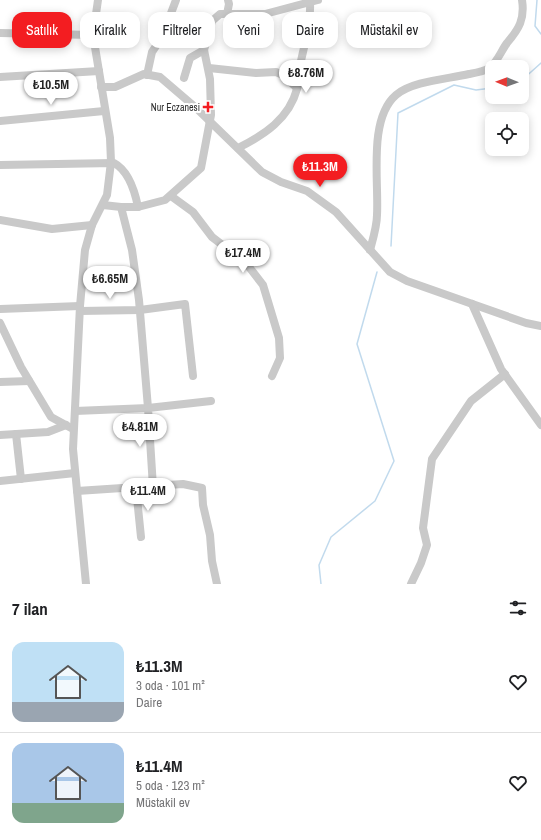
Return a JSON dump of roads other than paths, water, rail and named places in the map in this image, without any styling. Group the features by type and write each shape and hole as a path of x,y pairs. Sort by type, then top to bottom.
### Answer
{"street":[{"path":"96,12 97,0"},
{"path":"146,75 152,52 162,37 176,0"},
{"path":"227,12 228,0"},
{"path":"273,12 318,0"},
{"path":"370,250 377,216 377,169 380,127 382,115 388,104 396,95 410,86 482,71 489,68 521,24 524,11 522,0"},
{"path":"238,148 263,136 289,108 298,88 300,64 309,25 310,3"},
{"path":"103,205 138,207 157,203 171,196 201,168 210,123 212,103 209,68 204,50 212,21 220,14 223,14"},
{"path":"0,33 80,35"},
{"path":"86,584 69,427 75,411 80,309 85,250 92,225 107,195 111,162 110,138 104,111 95,48"},
{"path":"184,78 190,58 204,50"},
{"path":"209,68 256,73 276,72 283,75 298,88"},
{"path":"0,77 99,71"},
{"path":"101,87 116,87 144,74 160,77 238,148 262,172 280,182 307,191 336,212 390,272 407,282 541,326"},
{"path":"0,122 104,111"},
{"path":"0,165 111,162 120,167 126,175 138,207"},
{"path":"171,196 193,212 212,237 246,263 263,284 279,338 280,358 272,376"},
{"path":"121,207 132,250 140,310 153,487"},
{"path":"0,220 52,229 92,225"},
{"path":"0,310 140,310 184,304 193,376"},
{"path":"472,304 505,374 541,425"},
{"path":"0,324 29,381 51,417 69,427"},
{"path":"412,584 427,545 423,528 432,459 471,401 505,374"},
{"path":"0,382 29,381"},
{"path":"75,411 148,408 211,401"},
{"path":"0,435 48,432 69,427"},
{"path":"16,434 21,479"},
{"path":"0,481 75,473"},
{"path":"77,491 183,484 201,486 204,489 203,505 210,534 212,561 217,584"},
{"path":"136,488 141,537"}],"waterway":[{"path":"537,0 535,26 541,34"},
{"path":"529,74 541,63"},
{"path":"391,246 398,113 454,85 476,90 485,89"},
{"path":"321,584 319,565 331,537 375,501 394,461 357,344 377,272"}],"place":[{"name":"Nur Eczanesi","path":"208,107"}]}
